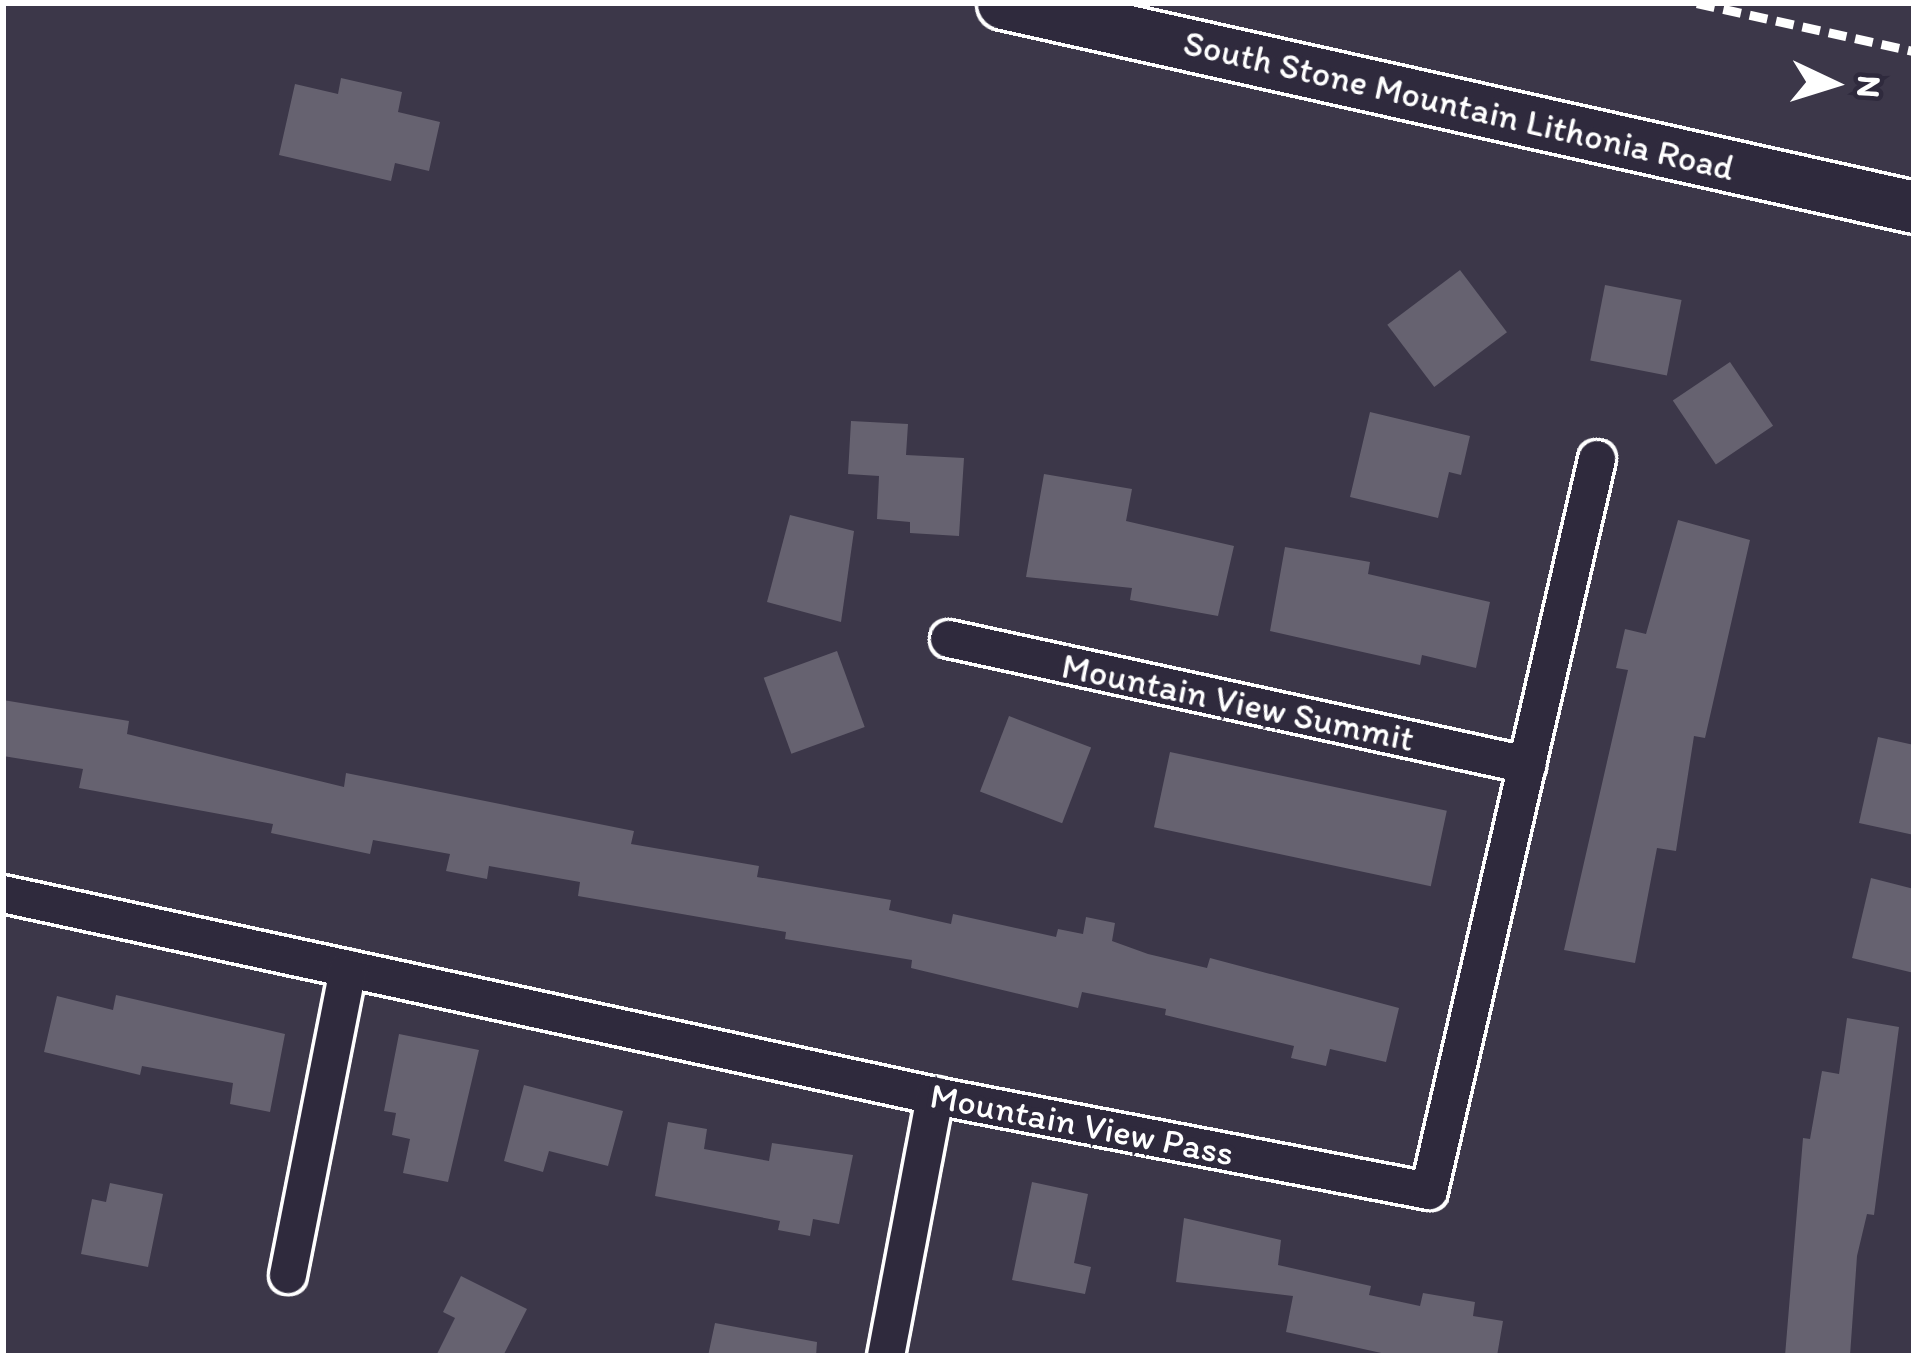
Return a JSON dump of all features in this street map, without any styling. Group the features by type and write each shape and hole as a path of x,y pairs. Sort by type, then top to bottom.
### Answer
{"main road":[{"name":"South Stone Mountain Lithonia Road","path":"1003,3 1914,207"}],"street":[{"name":"Mountain View Pass","path":"3,894 935,1096 1429,1191 1597,459"},
{"name":"Mountain View Summit","path":"949,639 1527,765"},
{"path":"288,1275 348,969"},
{"path":"886,1356 935,1096"}],"building":[{"path":"341,78 402,92 398,112 440,122 429,171 395,163 391,181 279,155 295,84 338,94"},
{"path":"1460,270 1507,332 1434,387 1387,325"},
{"path":"1605,285 1682,300 1667,375 1590,361"},
{"path":"1730,362 1773,426 1716,464 1673,401"},
{"path":"1370,412 1470,436 1461,475 1449,472 1438,518 1350,497"},
{"path":"851,421 908,424 906,455 964,458 959,536 910,533 910,522 877,519 879,476 848,474"},
{"path":"1044,474 1132,489 1126,521 1234,546 1218,616 1130,600 1132,588 1026,577"},
{"path":"790,515 854,531 841,622 767,602"},
{"path":"1678,520 1750,540 1705,738 1694,736 1676,851 1657,848 1635,963 1564,950 1628,670 1616,668 1625,629 1646,634"},
{"path":"1285,547 1370,562 1368,574 1490,602 1476,668 1422,655 1420,665 1270,631"},
{"path":"837,651 865,727 791,754 764,678"},
{"path":"3,700 129,721 127,734 344,787 346,773 634,831 631,844 759,866 757,877 891,900 889,910 951,924 953,914 1056,937 1058,929 1083,934 1086,917 1115,923 1112,941 1148,954 1207,968 1210,958 1399,1008 1386,1062 1330,1049 1326,1066 1291,1058 1294,1046 1165,1015 1166,1009 1082,992 1078,1008 911,968 912,960 785,939 786,932 578,896 580,882 489,866 487,879 446,871 450,854 373,840 370,854 271,833 273,824 79,788 83,769 3,756"},
{"path":"1009,716 1091,748 1062,823 980,792"},
{"path":"1878,737 1914,745 1914,835 1859,823"},
{"path":"1170,752 1447,811 1431,886 1154,827"},
{"path":"1871,878 1914,889 1914,973 1852,958"},
{"path":"116,995 285,1034 270,1112 230,1104 233,1083 142,1066 140,1075 44,1052 57,996 113,1010"},
{"path":"1847,1018 1899,1027 1874,1215 1867,1214 1857,1256 1850,1356 1785,1356 1803,1138 1810,1139 1822,1071 1839,1074"},
{"path":"399,1034 479,1050 448,1182 403,1173 410,1139 392,1135 396,1113 384,1111"},
{"path":"524,1085 623,1111 608,1166 549,1151 543,1172 504,1161"},
{"path":"668,1122 707,1129 704,1149 769,1161 772,1143 853,1155 839,1224 813,1219 810,1236 778,1230 780,1221 655,1196"},
{"path":"1032,1182 1088,1194 1074,1263 1091,1267 1085,1294 1012,1280"},
{"path":"110,1183 163,1194 148,1267 81,1254 92,1199 106,1202"},
{"path":"1184,1218 1281,1240 1278,1265 1371,1286 1369,1295 1420,1306 1423,1293 1475,1302 1473,1316 1503,1321 1497,1356 1395,1356 1286,1332 1293,1296 1176,1282"},
{"path":"461,1276 527,1309 503,1356 436,1356 455,1318 443,1312"},
{"path":"715,1323 817,1342 816,1356 708,1356"}],"railway":[{"path":"1697,3 1914,51"}]}
